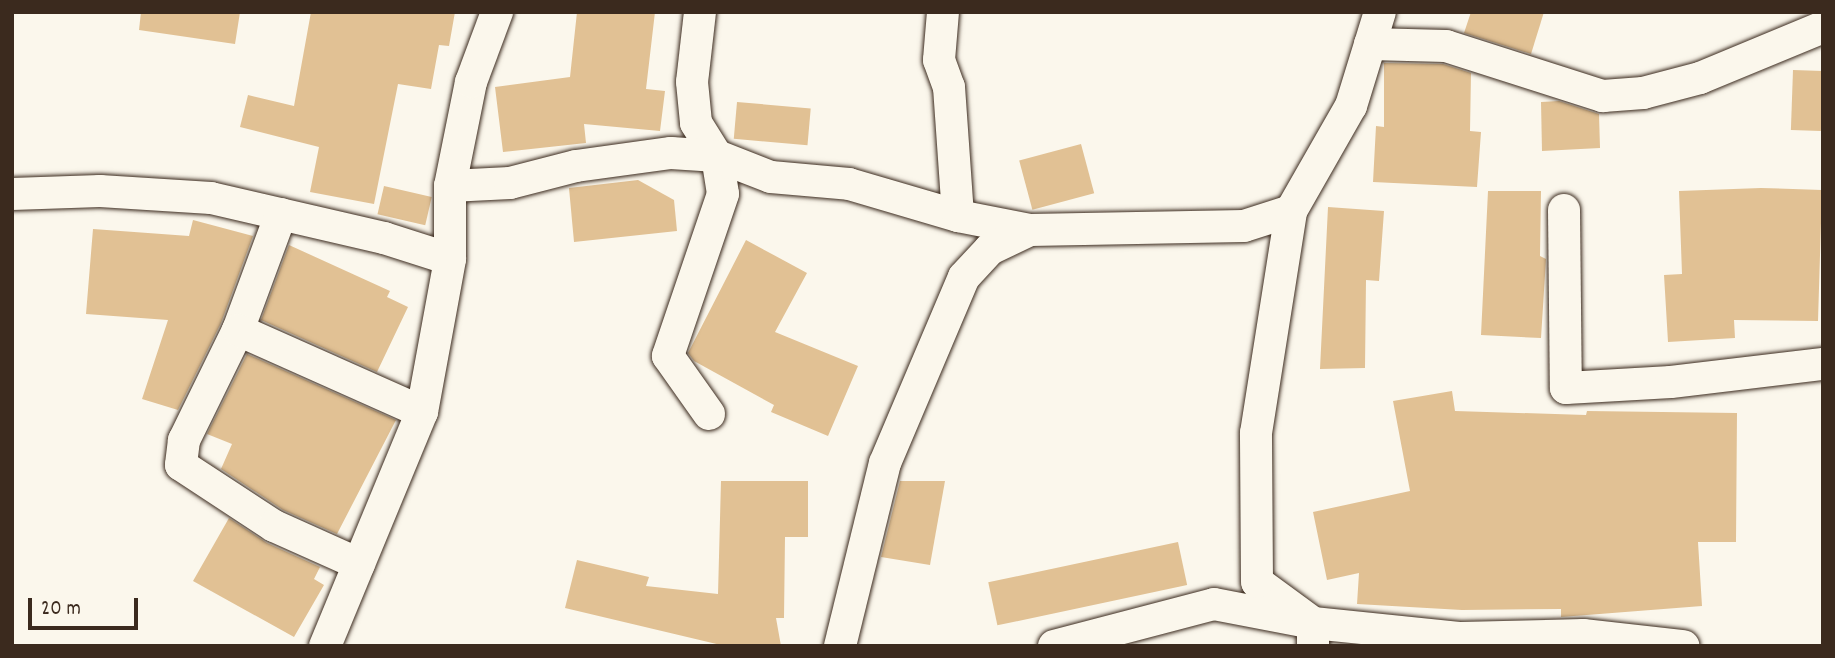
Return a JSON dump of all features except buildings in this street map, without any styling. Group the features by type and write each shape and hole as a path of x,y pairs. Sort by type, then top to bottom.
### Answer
{"street":[{"path":"326,646 422,412 450,259 450,186 471,82 497,12"},
{"path":"701,12 692,82 696,123 717,156 723,194 668,356 709,414"},
{"path":"943,12 939,60 949,87 958,216"},
{"path":"1313,634 1257,582 1256,433 1291,211 1351,106 1380,12"},
{"path":"1370,44 1446,46 1603,96 1643,93 1700,78 1823,27"},
{"path":"450,186 510,183 576,166 671,153 717,156 771,177 849,184 958,216 1030,230 1244,226 1291,211"},
{"path":"12,194 100,191 211,198 450,259"},
{"path":"1564,210 1566,388 1671,382 1823,364"},
{"path":"281,214 238,330 184,440 181,466 274,526 359,564"},
{"path":"840,646 885,463 964,277 990,249 1030,230"},
{"path":"238,330 422,412"},
{"path":"1054,646 1088,640 1214,604 1313,634 1461,638 1583,635 1683,646"}]}
